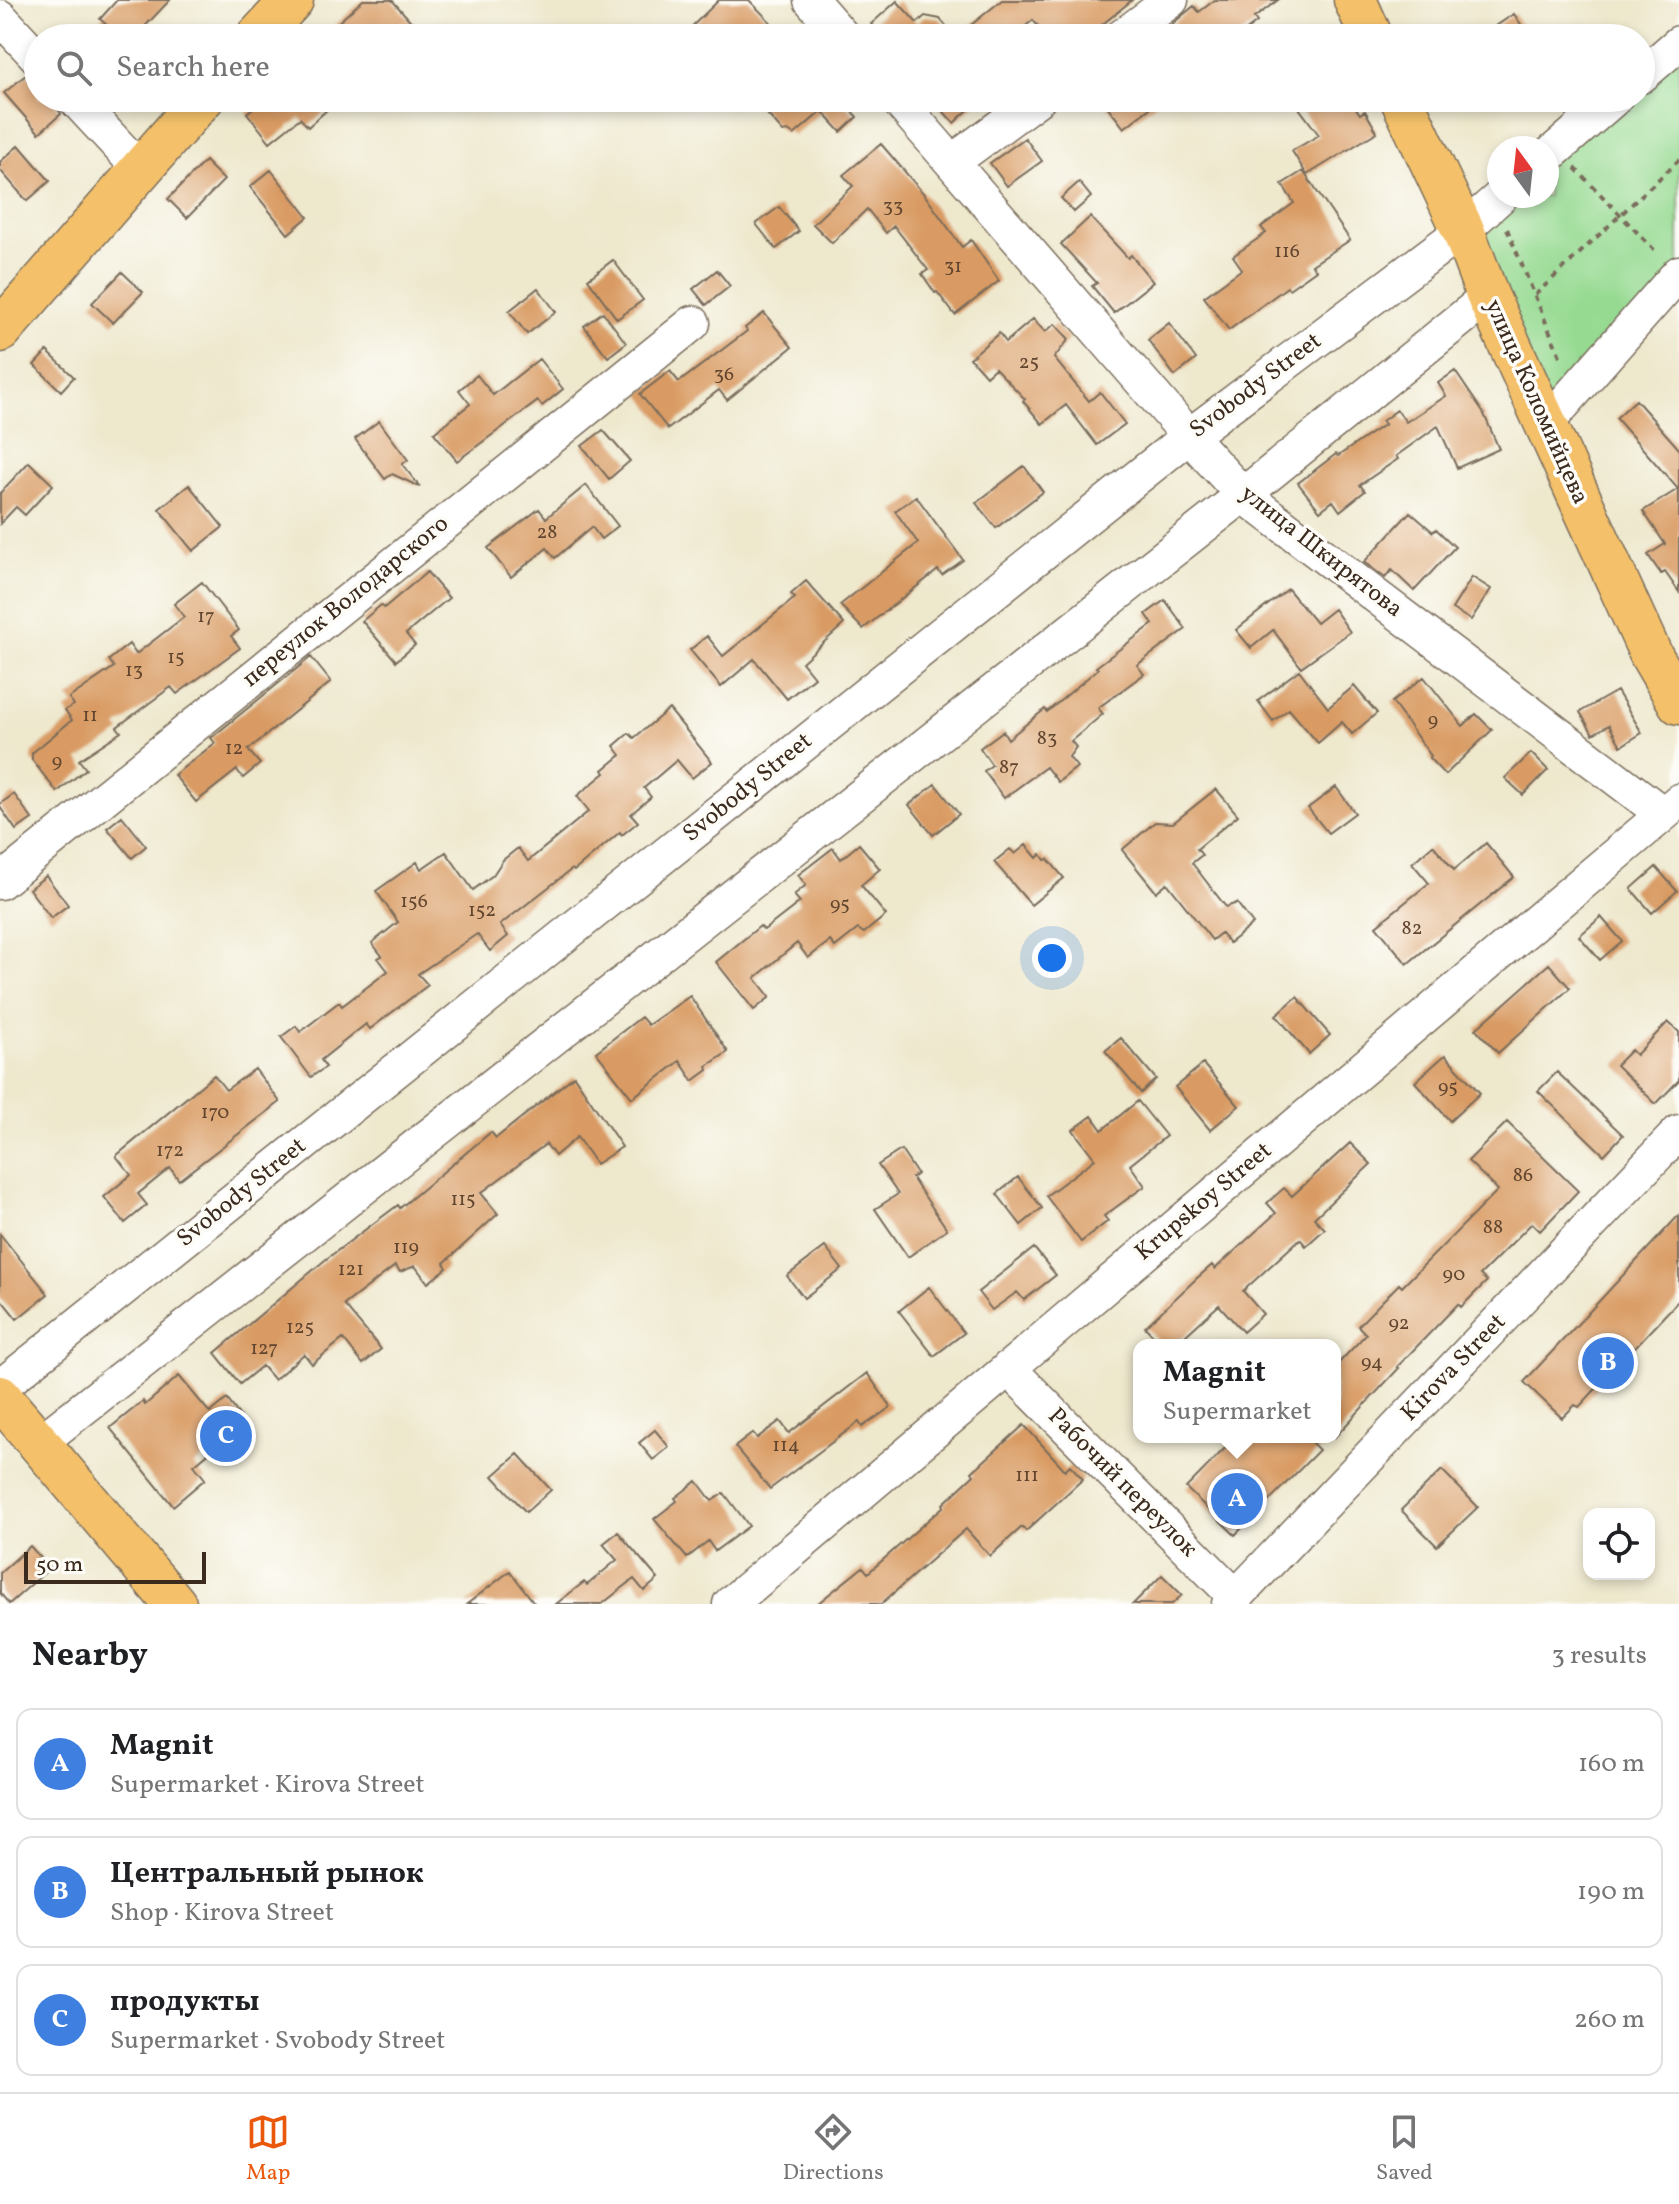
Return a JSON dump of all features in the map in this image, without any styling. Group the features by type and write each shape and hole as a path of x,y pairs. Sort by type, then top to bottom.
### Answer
{"main road":[{"path":"270,24 292,0"},
{"path":"1355,0 1366,24"},
{"path":"0,331 191,112"},
{"name":"улица Коломийцева","path":"1408,112 1463,230 1488,297 1545,425 1651,655 1679,703"},
{"path":"0,1397 175,1604"}],"street":[{"path":"811,0 832,24"},
{"path":"1139,24 1171,0"},
{"path":"0,17 24,43"},
{"path":"1655,64 1679,43"},
{"path":"87,112 140,169"},
{"name":"улица Шкирятова","path":"908,112 1243,495 1671,807"},
{"path":"952,162 1020,112"},
{"path":"1559,147 1599,112"},
{"name":"Svobody Street","path":"0,1387 1189,436 1463,230 1488,208"},
{"path":"1545,425 1678,274"},
{"path":"39,1443 1243,495 1488,297"},
{"name":"переулок Володарского","path":"0,882 693,323"},
{"name":"Krupskoy Street","path":"730,1604 1671,807"},
{"name":"Kirova Street","path":"1233,1600 1679,1132"},
{"name":"Рабочий переулок","path":"1008,1368 1233,1600"}],"path":[{"path":"1559,159 1620,214 1678,274"},
{"path":"1534,295 1679,160"},
{"path":"1501,208 1575,391"}],"green space":[{"path":"1679,42 1679,273 1545,425 1463,230 1488,208 1559,208 1559,146 1598,112 1655,112 1655,63"}],"building":[{"path":"117,0 170,0 147,24 106,24 100,19"},
{"path":"363,0 392,0 413,24 336,24"},
{"path":"719,0 749,0 772,24 694,24"},
{"path":"1002,0 1132,0 1103,24 1036,24 1033,20 1028,24 972,24"},
{"path":"1215,0 1278,0 1254,18 1257,22 1254,24 1172,24 1194,6 1199,12"},
{"path":"897,1 917,23 925,16 940,19 944,24 871,24"},
{"path":"1514,14 1521,24 1499,24"},
{"path":"24,76 24,112 61,114 39,133 4,93"},
{"path":"325,112 308,127 300,118 270,142 247,113"},
{"path":"765,112 821,112 794,135 783,132"},
{"path":"823,112 853,112 857,117 841,132"},
{"path":"944,112 966,112 954,123"},
{"path":"1112,112 1145,112 1124,128"},
{"path":"1302,112 1366,112 1377,132 1307,175 1292,151 1319,135"},
{"path":"1025,138 1042,161 1007,186 990,163"},
{"path":"881,144 924,194 962,247 971,240 999,281 955,315 935,293 922,274 928,270 894,226 886,233 867,209 832,243 813,224 853,186 843,175"},
{"path":"19,145 50,181 27,201 0,170 0,162"},
{"path":"205,161 224,180 187,218 168,199"},
{"path":"271,170 308,217 288,234 250,187"},
{"path":"1303,171 1350,240 1312,265 1316,270 1289,289 1287,287 1229,330 1204,297 1242,269 1233,256 1266,233 1261,227 1294,203 1282,184"},
{"path":"1079,182 1091,197 1074,212 1061,198"},
{"path":"779,207 799,231 776,249 756,224"},
{"path":"1090,217 1128,258 1131,255 1153,282 1114,313 1092,286 1097,283 1061,244"},
{"path":"613,260 643,300 617,319 588,279"},
{"path":"717,270 730,286 706,305 693,289"},
{"path":"122,272 143,292 113,323 92,303"},
{"path":"538,288 556,312 527,334 509,311"},
{"path":"603,312 626,343 608,357 584,326"},
{"path":"764,313 792,347 727,400 719,390 668,429 640,394 670,371 679,382 747,331 745,328"},
{"path":"1033,319 1045,332 1055,324 1069,339 1054,358 1089,401 1100,392 1125,424 1097,445 1066,405 1042,424 1023,401 1025,399 995,368 986,376 970,358 999,333 1006,342"},
{"path":"1169,323 1196,359 1175,376 1148,340"},
{"path":"47,351 74,377 61,391 34,365"},
{"path":"539,359 563,389 542,406 538,401 457,461 434,433 470,404 459,390 477,375 493,395"},
{"path":"1455,371 1484,414 1499,449 1457,468 1438,426 1360,485 1365,491 1340,511 1333,501 1320,511 1298,483 1336,454 1338,456 1385,424 1382,421 1397,410 1406,422 1446,396 1438,383"},
{"path":"1636,400 1679,449 1679,592 1648,555 1665,544 1643,511 1678,489 1616,418"},
{"path":"379,421 408,460 402,464 420,487 392,474 385,479 355,439"},
{"path":"603,430 630,461 609,479 582,446"},
{"path":"29,462 53,485 25,515 16,507 0,524 0,493"},
{"path":"1024,466 1043,492 996,528 976,503"},
{"path":"189,485 223,527 193,551 159,509"},
{"path":"586,485 618,526 601,539 592,527 555,558 547,548 511,577 488,548 539,509 546,518"},
{"path":"916,496 963,560 942,575 938,570 863,629 840,605 918,543 895,511"},
{"path":"1410,512 1433,532 1436,529 1455,547 1414,591 1392,570 1385,578 1364,562"},
{"path":"427,572 449,598 406,634 415,645 396,661 362,621 381,605 384,608"},
{"path":"1472,577 1491,589 1471,620 1452,609"},
{"path":"806,581 844,624 802,662 814,677 787,699 754,659 721,687 690,650 707,636 723,656 795,598 791,594"},
{"path":"202,582 239,630 231,636 240,648 177,694 171,687 117,727 121,732 79,760 86,769 57,792 32,760 32,753 72,720 65,710 74,705 69,698 114,667 109,660 129,644 136,654 184,617 174,604"},
{"path":"1288,589 1316,623 1334,609 1350,632 1301,667 1273,630 1251,648 1236,630"},
{"path":"1165,600 1186,629 1137,665 1144,674 1098,708 1103,714 1071,741 1076,747 1069,757 1077,767 1058,782 1046,767 1004,798 984,771 992,765 980,748 1003,731 1008,739 1045,709 1047,712 1098,669 1096,667 1153,624 1146,614"},
{"path":"311,657 331,682 248,750 260,764 243,778 237,770 196,802 174,775 215,743 211,738"},
{"path":"1299,670 1328,708 1354,686 1377,713 1352,734 1342,722 1318,743 1289,709 1273,721 1258,701"},
{"path":"1424,677 1463,726 1476,714 1492,730 1445,775 1429,758 1431,756 1392,702"},
{"path":"1617,691 1642,733 1621,746 1609,725 1593,734 1580,712"},
{"path":"669,709 712,762 692,778 677,760 644,788 651,797 631,814 638,822 622,835 620,832 574,871 572,869 500,925 508,936 490,951 477,934 418,974 428,985 370,1029 366,1024 321,1060 326,1067 311,1077 281,1037 296,1026 300,1032 339,1002 342,1006 388,971 372,943 398,922 376,891 417,862 421,869 446,852 473,890 493,875 503,860 518,848 528,861 589,811 577,796 621,755 614,746 629,733 634,738"},
{"path":"1531,753 1548,770 1523,795 1505,778"},
{"path":"935,784 959,814 933,835 909,805"},
{"path":"1336,787 1355,813 1328,833 1308,808"},
{"path":"1216,789 1238,815 1197,849 1202,855 1192,863 1226,907 1237,903 1253,924 1229,943 1221,933 1212,940 1167,883 1156,892 1122,850 1155,822 1173,823"},
{"path":"14,794 32,819 16,830 0,807"},
{"path":"122,816 146,846 132,858 107,828"},
{"path":"1486,843 1514,877 1407,964 1376,926 1429,883 1412,863 1433,845 1454,870"},
{"path":"859,844 880,869 861,885 886,915 864,933 858,929 835,947 830,941 808,958 797,943 755,978 770,997 754,1010 716,962 760,926 764,930 800,902 794,895 806,885 798,875 833,848 841,859"},
{"path":"1026,845 1037,858 1041,854 1045,860 1048,859 1064,878 1031,905 994,862 1010,849 1015,854"},
{"path":"1656,867 1677,891 1652,913 1631,889"},
{"path":"46,876 68,905 51,918 29,889"},
{"path":"1601,917 1622,941 1600,960 1579,936"},
{"path":"1549,964 1570,988 1498,1053 1476,1029"},
{"path":"690,996 728,1052 707,1066 708,1070 693,1081 680,1061 632,1098 596,1052 641,1017 648,1025"},
{"path":"1297,997 1330,1035 1309,1054 1276,1015"},
{"path":"1668,1022 1679,1032 1679,1080 1656,1104 1616,1065 1631,1050 1636,1055"},
{"path":"1121,1038 1156,1079 1141,1093 1105,1051"},
{"path":"1445,1055 1480,1093 1450,1121 1415,1082"},
{"path":"1203,1064 1239,1106 1210,1130 1175,1087"},
{"path":"255,1069 280,1102 179,1180 170,1168 138,1194 147,1205 125,1223 104,1197 131,1175 116,1156 214,1075 226,1090"},
{"path":"1557,1072 1623,1135 1604,1155 1538,1091"},
{"path":"574,1076 622,1147 596,1164 577,1137 555,1156 546,1144 481,1193 498,1214 444,1263 447,1268 428,1283 415,1266 400,1272 395,1266 344,1305 381,1349 363,1364 343,1339 312,1364 304,1354 274,1380 262,1366 240,1384 215,1353 325,1260 398,1205 400,1208 491,1132 496,1138"},
{"path":"1138,1101 1166,1136 1130,1165 1145,1186 1104,1216 1108,1221 1081,1242 1046,1196 1095,1159 1073,1130 1092,1116 1102,1130"},
{"path":"1507,1122 1578,1191 1540,1231 1532,1223 1480,1275 1487,1281 1461,1307 1458,1304 1341,1431 1341,1361 1366,1334 1358,1326 1399,1284 1402,1287 1498,1190 1468,1161"},
{"path":"1350,1143 1371,1164 1314,1218 1325,1229 1306,1246 1300,1239 1243,1291 1263,1314 1243,1332 1219,1305 1182,1339 1156,1339 1145,1327 1212,1265 1215,1269 1276,1213 1267,1203 1284,1188 1292,1196"},
{"path":"901,1150 917,1174 912,1178 947,1229 908,1257 875,1209 898,1194 878,1165"},
{"path":"1018,1177 1042,1208 1021,1225 997,1194"},
{"path":"1679,1215 1679,1300 1579,1407 1575,1405 1562,1418 1524,1382"},
{"path":"0,1234 48,1294 17,1319 0,1298"},
{"path":"825,1247 842,1269 804,1298 787,1276"},
{"path":"1034,1248 1056,1275 1024,1300 1017,1292 992,1310 978,1292"},
{"path":"929,1287 964,1333 934,1356 899,1311"},
{"path":"867,1373 891,1407 862,1427 859,1422 770,1489 735,1447 753,1433 757,1438 780,1421 789,1433"},
{"path":"179,1376 210,1413 227,1399 254,1435 239,1446 230,1435 194,1465 205,1479 173,1506 110,1428 143,1401 145,1405"},
{"path":"1024,1425 1065,1470 1070,1465 1083,1479 1026,1531 1022,1527 990,1556 966,1529 881,1604 817,1604 863,1567 868,1573 944,1506 974,1475 972,1472"},
{"path":"655,1430 669,1447 653,1460 639,1443"},
{"path":"1230,1443 1312,1443 1319,1450 1235,1535 1186,1488"},
{"path":"518,1454 551,1490 526,1512 493,1476"},
{"path":"1442,1470 1478,1507 1437,1546 1401,1510"},
{"path":"697,1481 712,1501 724,1493 749,1526 715,1551 708,1541 687,1558 654,1519"},
{"path":"618,1532 658,1579 644,1591 634,1579 602,1604 556,1604 584,1582 587,1585 617,1560 603,1544"},
{"path":"30,1546 50,1568 9,1604 0,1593 0,1573"},
{"path":"510,1571 535,1604 467,1604"},
{"path":"1162,1575 1182,1595 1172,1604 1133,1604"}],"place":[{"name":"Центральный рынок","path":"1608,1363"},
{"name":"продукты","path":"226,1436"},
{"name":"Magnit","path":"1237,1499"}]}
